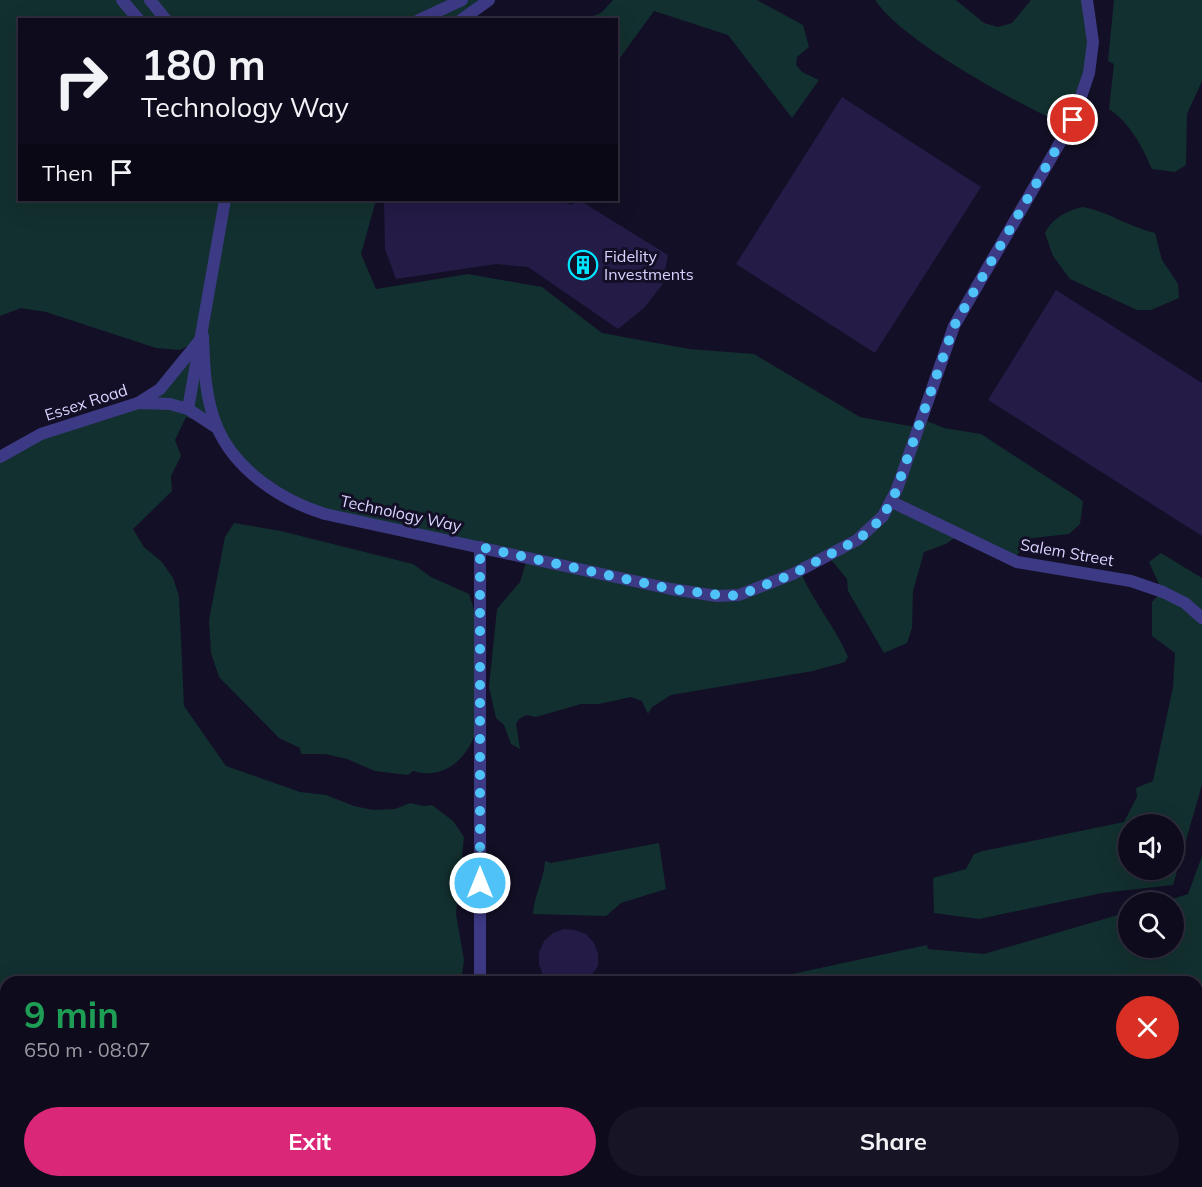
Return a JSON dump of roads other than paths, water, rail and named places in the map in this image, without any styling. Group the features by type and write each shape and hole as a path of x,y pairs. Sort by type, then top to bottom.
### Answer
{"street":[{"path":"122,0 137,18"},
{"path":"150,0 164,18"},
{"path":"423,18 462,0"},
{"path":"464,18 489,0"},
{"name":"Technology Way","path":"218,428 234,454 255,475 271,488 310,510 671,589 717,596 740,595 793,574 857,540 873,528 892,502 954,326 1073,120 1089,73 1093,42 1087,0"},
{"path":"188,409 203,336 225,201"},
{"path":"138,403 160,389 203,336"},
{"path":"203,336 206,389 218,428"},
{"name":"Essex Road","path":"0,457 41,434 138,403 170,404 188,409 218,428"},
{"name":"Salem Street","path":"892,502 1017,562 1131,581 1163,592 1185,603 1202,618"},
{"path":"480,547 480,976"}],"place":[{"name":"Fidelity Investments","path":"583,265"}]}
